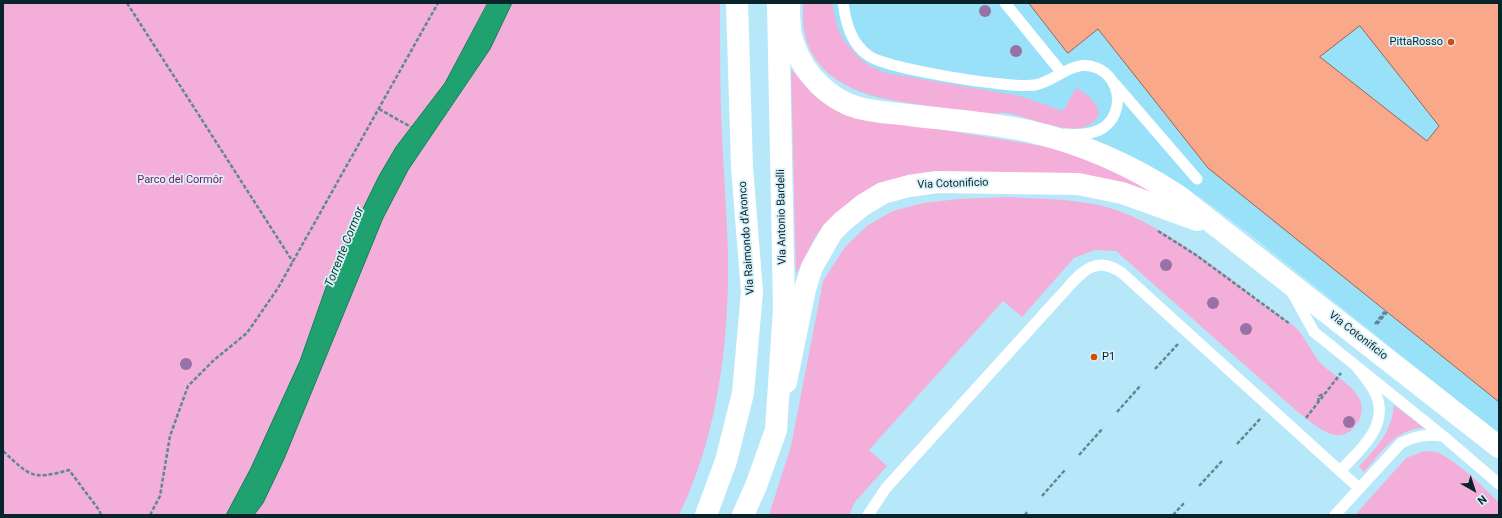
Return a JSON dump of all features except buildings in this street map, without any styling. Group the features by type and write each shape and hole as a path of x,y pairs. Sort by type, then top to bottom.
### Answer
{"street":[{"name":"Via Raimondo d'Aronco","path":"706,515 726,461 743,393 752,292 742,167 737,3"},
{"name":"Via Antonio Bardelli","path":"776,430 784,308 778,3"},
{"name":"Via Cotonificio","path":"789,3 793,44 801,60 811,76 825,90 841,101 865,109 992,125 1027,131 1064,140 1107,156 1135,169 1177,195 1216,228 1285,279 1499,447"},
{"name":"Via Cotonificio","path":"776,430 805,289 812,267 832,232 863,205 883,193 909,186 937,182 1078,184 1122,193 1216,228"},
{"path":"743,515 756,486 776,430"}],"lane":[{"path":"843,3 847,26 855,42 867,55 885,63 944,75 1020,86 1046,82 1077,66 1090,66 1098,68 1111,79 1197,179"},
{"path":"1005,3 1062,73"},
{"path":"1027,131 1072,135 1088,134 1103,128 1114,115 1117,105 1117,94 1111,79"},
{"path":"868,515 886,488 1084,271 1093,266 1104,264 1113,266 1122,273 1359,488"},
{"path":"1285,279 1314,332 1443,436 1499,484"},
{"path":"1340,471 1370,438 1377,424 1380,412 1378,399 1373,388 1356,366"},
{"path":"1334,515 1401,443 1416,436 1428,434 1443,436"}],"path":[{"path":"127,3 293,262"},
{"path":"150,515 160,496 170,436 188,386 214,360 247,333 278,288 438,3"},
{"path":"379,109 411,127"},
{"path":"1152,227 1196,255 1298,330 1314,332"},
{"path":"1375,325 1386,310"},
{"path":"1156,369 1178,344"},
{"path":"1117,412 1141,385"},
{"path":"1300,414 1305,419 1318,403 1326,393 1319,396 1318,403"},
{"path":"1237,444 1261,419"},
{"path":"1079,455 1103,428"},
{"path":"3,451 24,471 43,477 69,470 99,510 101,515"},
{"path":"1199,486 1223,460"},
{"path":"1042,496 1065,470"},
{"path":"1173,515 1185,502"},
{"path":"1024,515 1027,512"}],"shaded area":[{"path":"803,3 1499,3 1499,434 1255,238 1203,199 1176,182 1089,138 1048,123 1005,113 984,114 879,98 859,92 841,82 816,59 808,45 803,28"}],"green space":[{"name":"Parco del Cormôr","path":"3,3 488,3 445,83 396,147 379,176 330,276 300,361 251,468 226,515 3,515"},
{"path":"512,3 720,3 721,116 728,268 727,314 721,373 716,402 701,460 679,515 254,515 263,503 284,459 383,218 408,170 469,81 505,19"},
{"path":"803,3 832,3 837,26 843,39 860,59 872,67 886,73 1020,96 1063,111 1076,88 1092,100 1098,110 1098,115 1089,125 1081,128 1061,127 1007,113 986,114 960,112 890,100 856,90 841,83 828,73 817,61 806,40"},
{"path":"791,69 814,95 828,106 938,129 1048,147 1099,163 1162,197 954,172 906,176 878,185 865,192 836,215 816,236 796,274"},
{"path":"1009,197 1065,200 1099,205 1120,211 1163,232 1226,275 1298,330 1318,360 1328,370 1352,388 1360,400 1362,409 1358,422 1351,430 1344,434 1336,435 1322,430 1314,425 1116,251 1095,250 1074,258 1022,317 1003,301 869,450 887,466 855,502 849,515 769,515 791,446 823,281 845,247 868,225 893,211 923,203 958,199"},
{"path":"1394,405 1424,428 1405,432 1397,437 1383,450 1364,472 1359,467 1377,446 1386,432 1390,424"},
{"path":"1424,451 1435,452 1444,456 1469,474 1499,503 1499,515 1355,515 1406,458"}],"water":[{"name":"Torrente Cormor","path":"488,3 512,3 490,49 408,170 383,218 284,459 263,503 254,515 226,515 251,468 300,361 330,276 379,176 396,147 445,83"}],"place":[{"name":"PittaRosso","path":"1451,42"},
{"name":"P1","path":"1094,357"}]}
